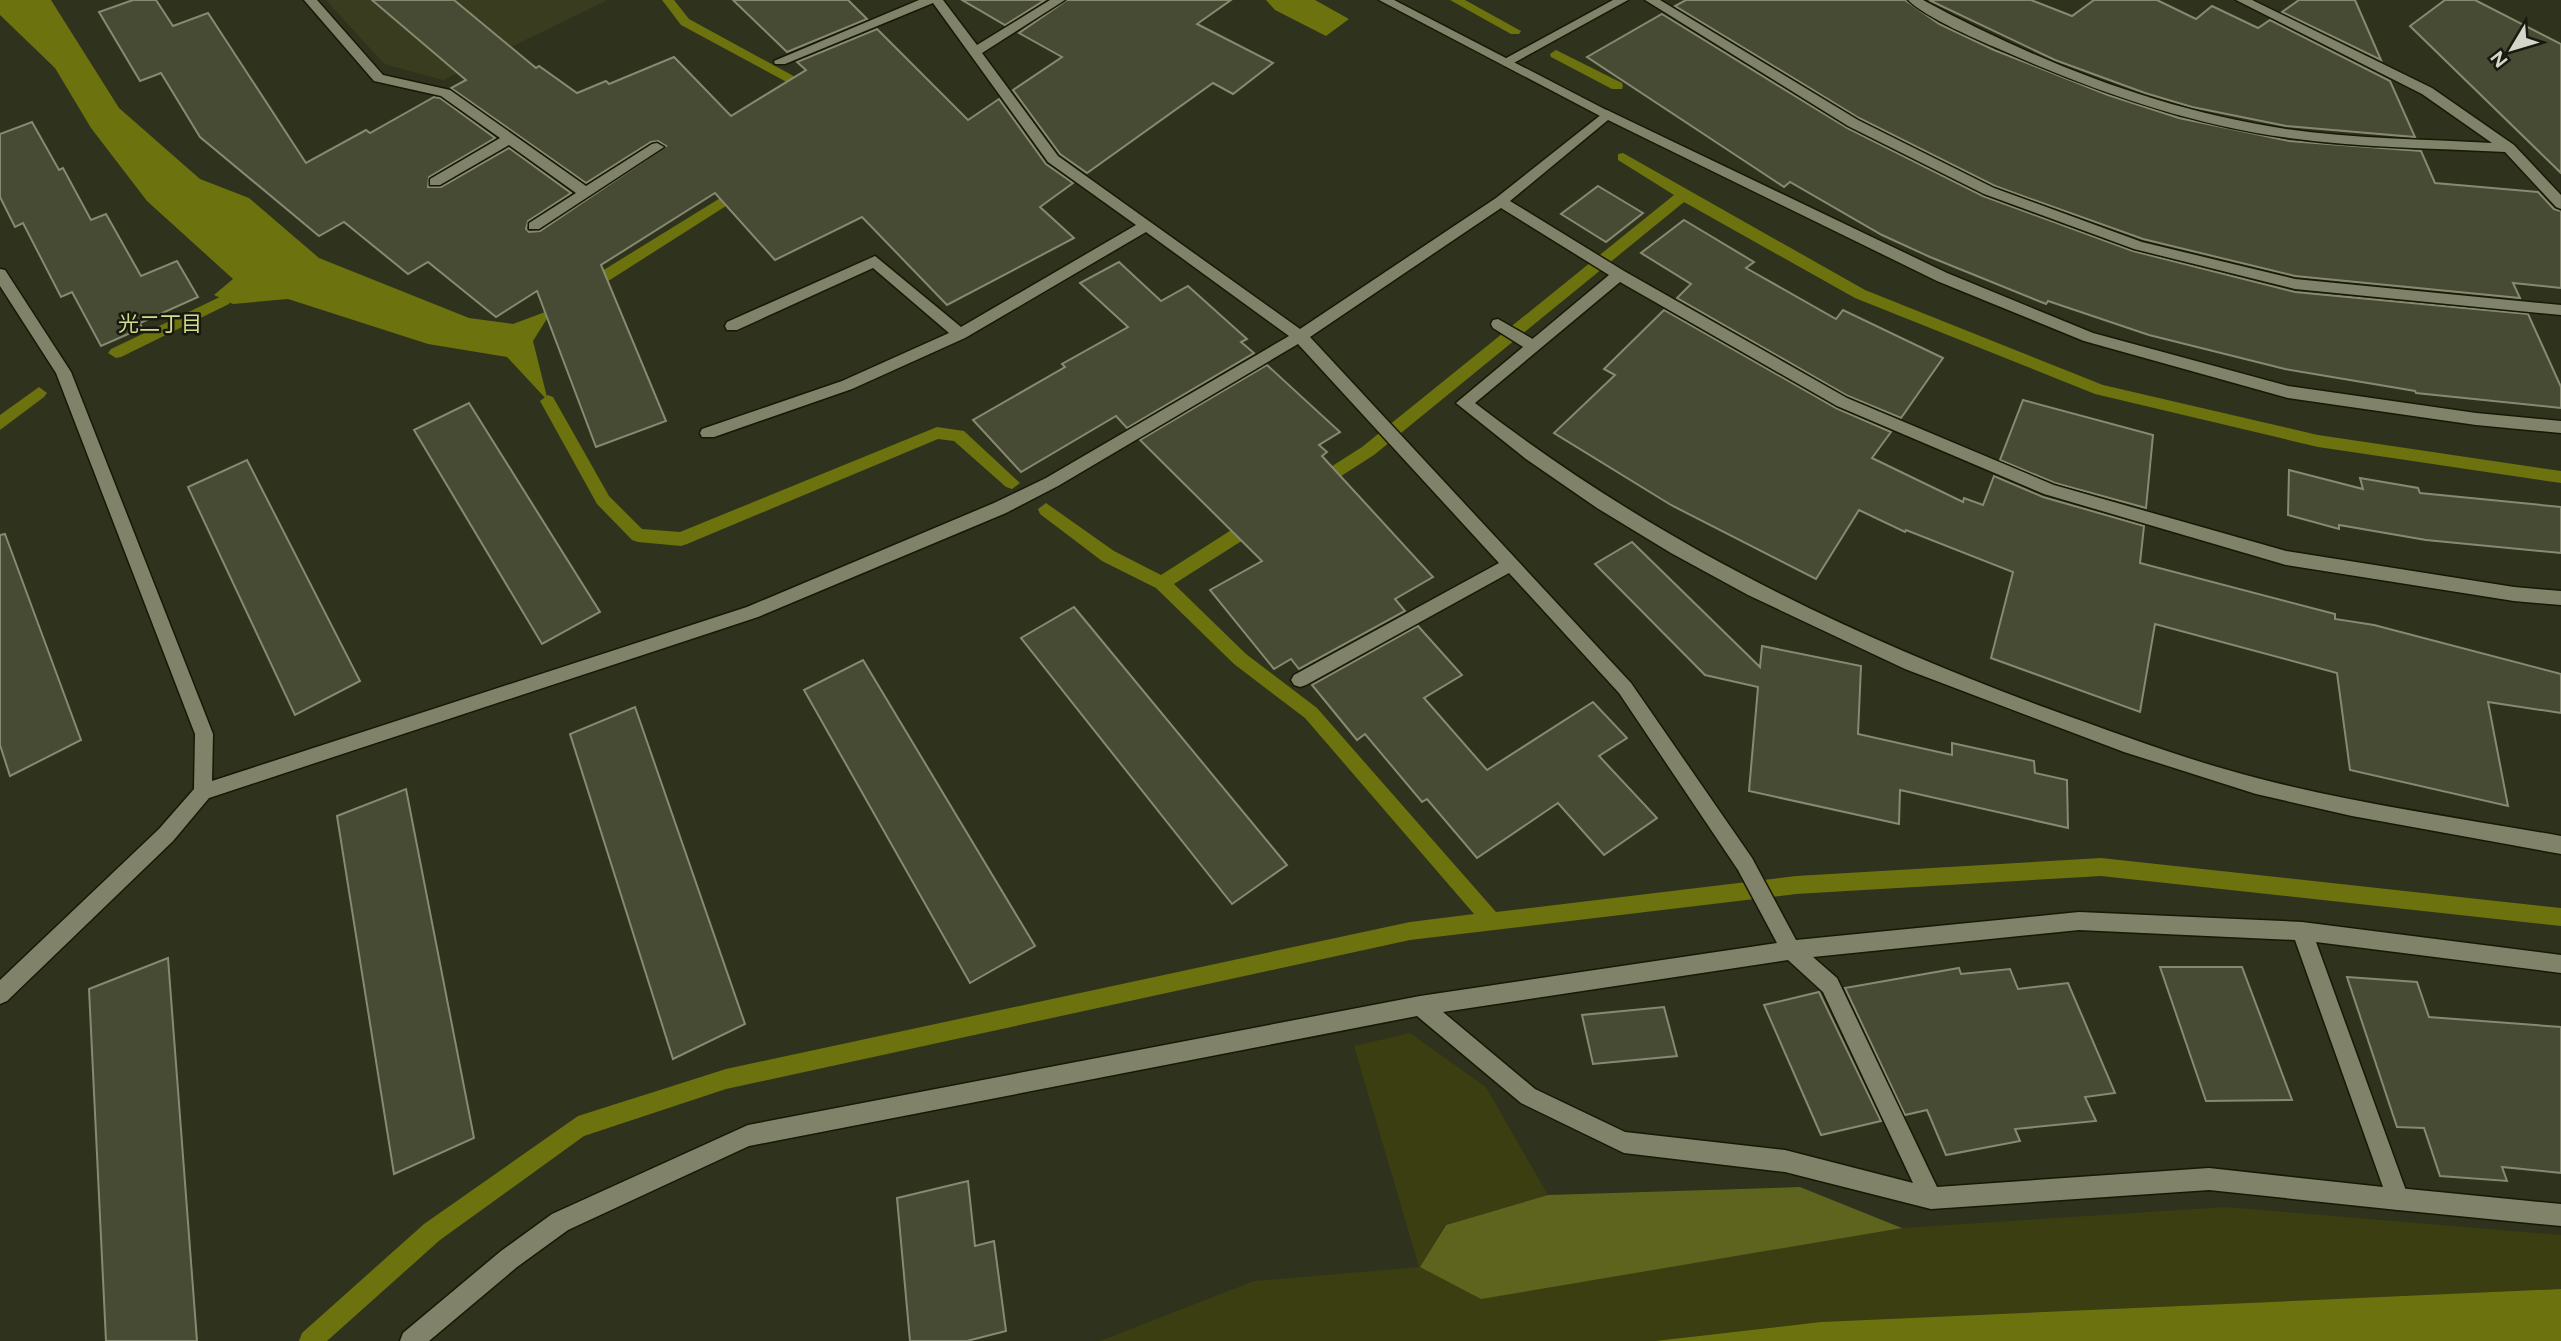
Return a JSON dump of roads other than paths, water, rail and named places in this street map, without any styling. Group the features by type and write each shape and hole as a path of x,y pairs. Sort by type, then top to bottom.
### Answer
{"street":[{"path":"310,0 379,78 445,93 584,192"},
{"path":"780,61 930,0"},
{"path":"937,0 1053,159 1300,336 1625,688 1745,864 1791,950 1830,985 1931,1198"},
{"path":"975,52 1059,0"},
{"path":"1385,0 1607,114 1942,276 2089,337 2288,392 2476,419 2561,427"},
{"path":"1591,0 1605,9"},
{"path":"1504,62 1622,0"},
{"path":"1651,0 1853,123 1989,191 2139,246 2295,284 2561,310"},
{"path":"1914,0 1967,31 2072,76 2184,111 2283,133 2388,143 2509,148"},
{"path":"2249,1 2427,91 2509,148 2561,204"},
{"path":"0,994 166,835 203,792 775,602 1000,508 1300,336 1501,201 1607,114"},
{"path":"435,182 509,139"},
{"path":"534,226 657,147"},
{"path":"1501,201 1615,272 1842,402 2050,490 2286,558 2514,594 2561,598"},
{"path":"708,433 847,384 960,334 1146,226"},
{"path":"732,326 875,261 960,334"},
{"path":"1615,272 1533,346 1464,403 1498,432 1642,528 1818,623 1987,695 2164,758 2282,792 2561,845"},
{"path":"0,274 63,372 204,734 203,792"},
{"path":"1498,324 1533,346"},
{"path":"1300,680 1511,564"},
{"path":"411,1341 509,1259 560,1222 748,1136 1420,1006 1791,950 2079,921 2302,931 2561,964"},
{"path":"2302,931 2398,1199"},
{"path":"1420,1006 1528,1096 1624,1142 1785,1161 1931,1198 2209,1179 2561,1215"}],"waterway":[{"path":"668,0 685,22 812,90"},
{"path":"1456,0 1515,31"},
{"path":"1556,54 1617,86"},
{"path":"1623,157 1683,195"},
{"path":"586,288 743,189"},
{"path":"1318,483 1368,451 1683,195"},
{"path":"1683,195 1860,294 2100,390 2318,441 2561,477"},
{"path":"116,353 224,300"},
{"path":"0,424 39,393"},
{"path":"548,401 603,500 638,535 681,539 937,433 958,435 1012,483"},
{"path":"1046,509 1108,556 1162,583"},
{"path":"1162,583 1256,523"},
{"path":"1162,583 1240,659 1311,713 1491,920"},
{"path":"310,1341 432,1232 578,1127 726,1079 1410,931 1796,885 2101,867 2561,917"}],"district":[{"name":"光二丁目","path":"160,324"}]}
